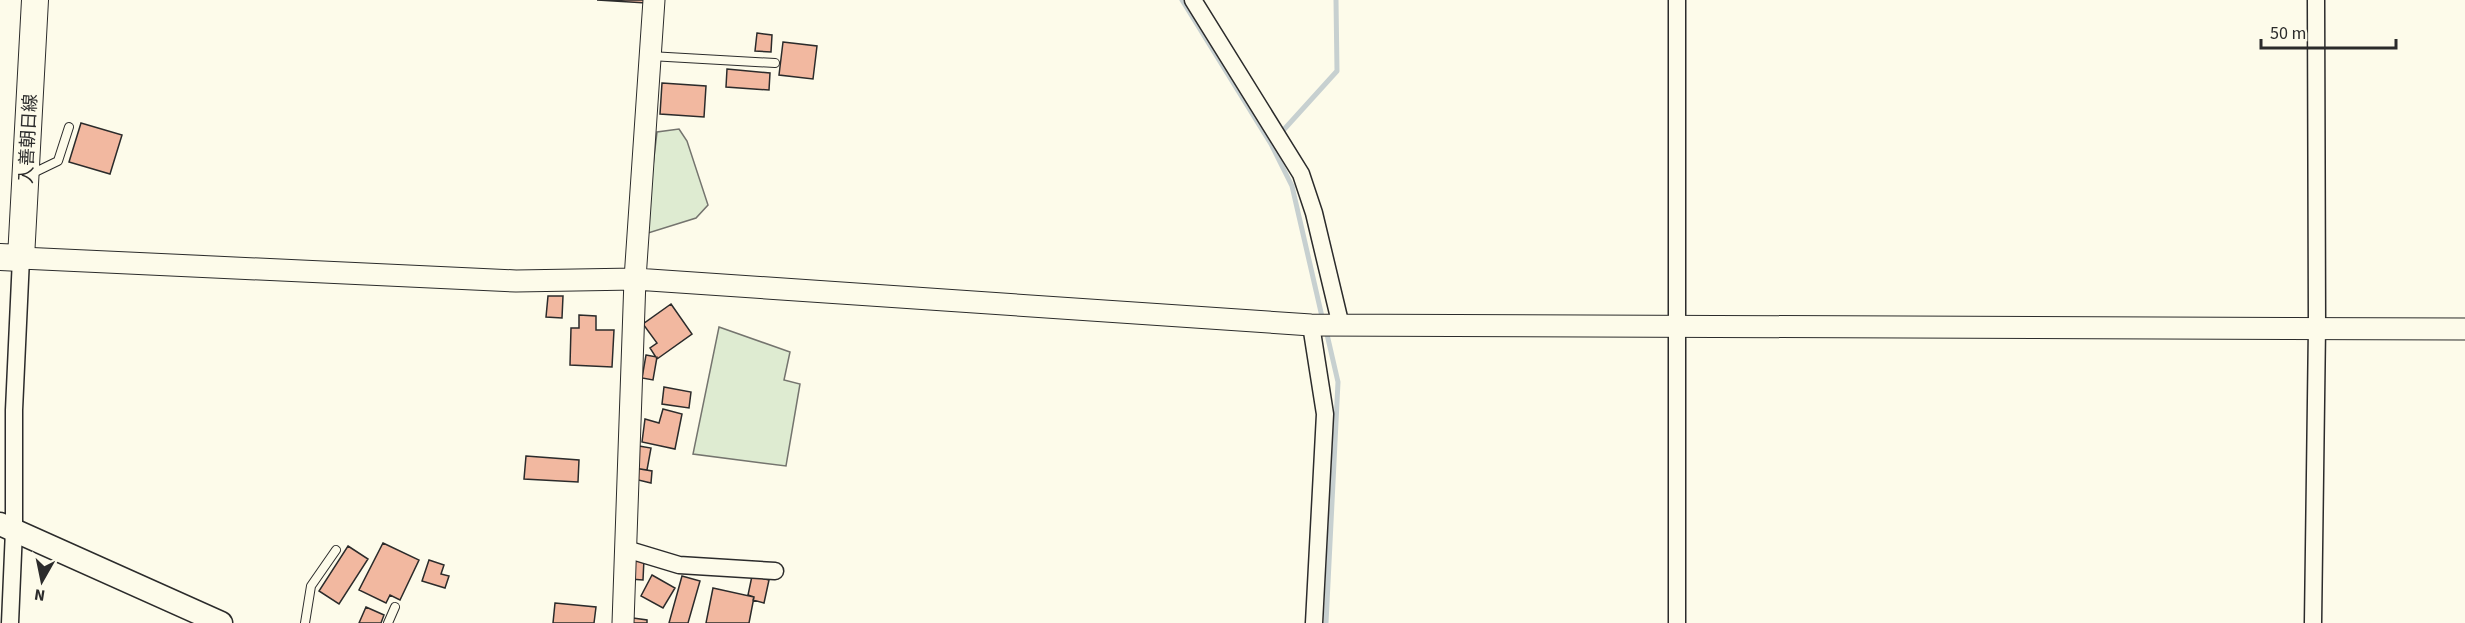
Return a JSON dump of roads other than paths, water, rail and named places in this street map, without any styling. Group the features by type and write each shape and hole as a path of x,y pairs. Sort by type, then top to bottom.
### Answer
{"main road":[{"name":"入善朝日線","path":"10,257 26,176 35,0"},
{"path":"7,527 221,623"}],"street":[{"path":"623,623 635,279 654,0"},
{"path":"1193,0 1301,174 1314,213 1341,326"},
{"path":"1677,0 1677,623"},
{"path":"2313,623 2317,327 2316,0"},
{"path":"10,623 7,527 14,410 10,257 516,281 635,279 1341,326 2465,329"},
{"path":"1311,325 1325,414 1314,623"},
{"path":"626,549 679,565 775,571"}],"lane":[{"path":"650,56 775,63"},
{"path":"26,176 58,161 69,127"},
{"path":"305,623 312,586 336,550"},
{"path":"388,623 395,607"}],"waterway":[{"path":"1182,0 1271,144 1292,186 1323,321"},
{"path":"1279,135 1337,71 1336,0"},
{"path":"1326,330 1338,382 1326,623"}]}
